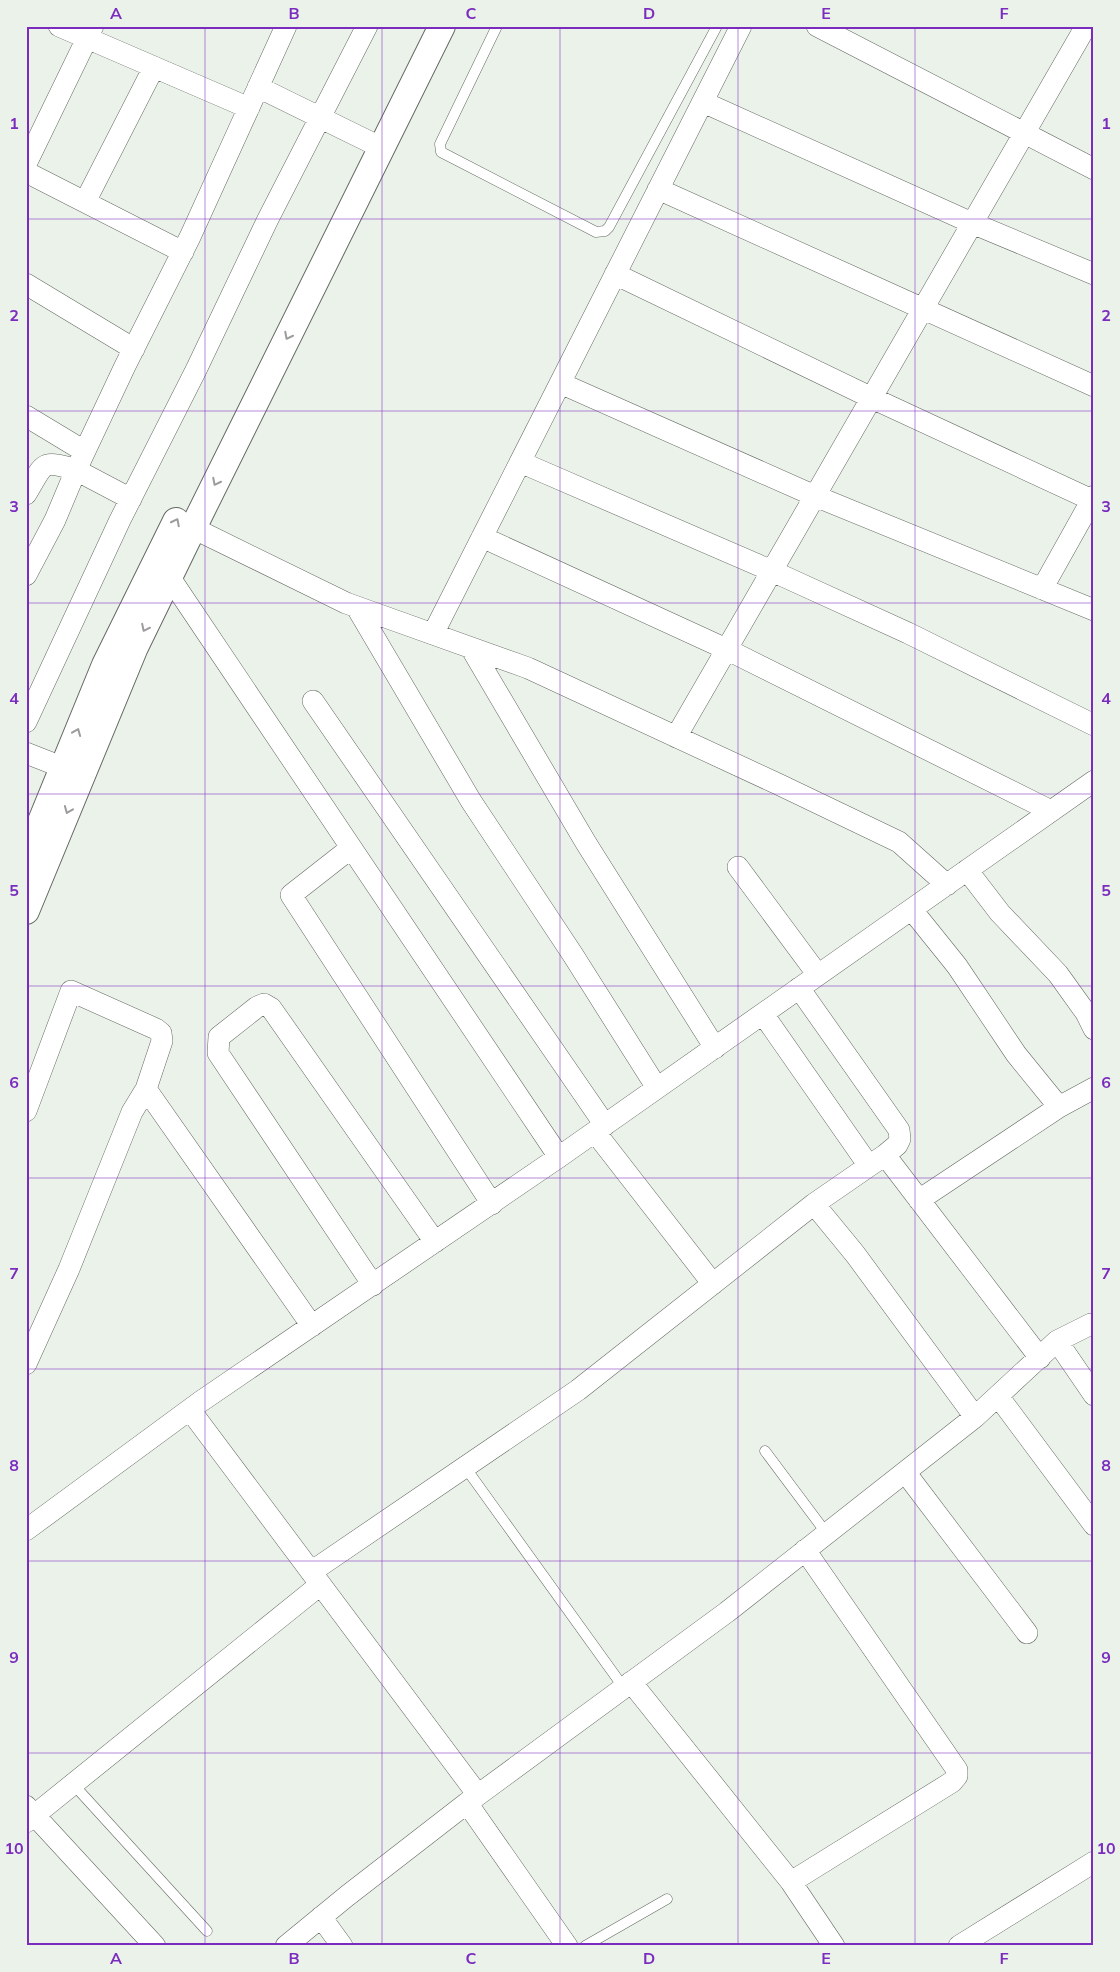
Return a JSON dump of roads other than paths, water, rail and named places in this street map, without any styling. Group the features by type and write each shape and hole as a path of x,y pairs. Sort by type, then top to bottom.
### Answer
{"street":[{"path":"59,26 90,32 154,67 249,108"},
{"path":"26,722 131,498 196,370 268,219 367,26"},
{"path":"163,568 193,528 375,144 424,26"},
{"path":"26,858 72,772 135,646 163,568 375,144 442,26"},
{"path":"433,634 741,26"},
{"path":"817,26 1094,169"},
{"path":"26,575 55,520 80,461 134,348 183,252 249,108 280,28"},
{"path":"676,737 1084,30"},
{"path":"26,164 90,32"},
{"path":"85,202 154,67"},
{"path":"258,87 375,144"},
{"path":"703,102 972,223 1094,274"},
{"path":"26,172 183,252"},
{"path":"658,190 1094,386"},
{"path":"615,274 872,398 1093,499 1042,589"},
{"path":"26,284 134,348"},
{"path":"560,383 815,496 1094,610"},
{"path":"26,416 80,461 131,498"},
{"path":"26,494 41,469 48,464 80,461"},
{"path":"520,462 772,571 908,633 1094,725"},
{"path":"193,528 346,604 528,668 899,842 947,885"},
{"path":"482,537 726,649 1051,811"},
{"path":"163,568 559,1157"},
{"path":"358,608 471,802 573,955 658,1088"},
{"path":"471,648 586,844 715,1048"},
{"path":"313,701 600,1129 713,1284"},
{"path":"26,753 72,772"},
{"path":"26,911 72,772"},
{"path":"26,1530 190,1410 600,1129 1094,781"},
{"path":"351,848 291,895 492,1204"},
{"path":"738,867 818,975"},
{"path":"967,870 1000,913 1058,974 1086,1013 1094,1029"},
{"path":"912,910 957,966 1016,1054 1059,1107"},
{"path":"155,1946 29,1814 73,1784 316,1578 465,1467 578,1390 814,1204 897,1145 900,1139 899,1130 799,988"},
{"path":"26,1111 72,991 161,1033 162,1041 146,1089 132,1112 69,1269 26,1364"},
{"path":"373,1285 218,1053 220,1037 257,1007 264,1004 271,1008 435,1242"},
{"path":"763,1014 877,1160 919,1200 1040,1358"},
{"path":"146,1089 312,1326"},
{"path":"919,1200 1059,1107 1088,1096"},
{"path":"814,1204 855,1254 974,1417"},
{"path":"286,1946 473,1799 726,1612 827,1534 974,1417 1057,1341 1091,1324 1094,1325"},
{"path":"1057,1341 1094,1395"},
{"path":"998,1396 1094,1525"},
{"path":"190,1410 316,1578 473,1799 567,1946"},
{"path":"905,1472 1027,1632"},
{"path":"791,1882 952,1782 957,1776 957,1770 805,1550"},
{"path":"627,1685 791,1882 834,1946"},
{"path":"959,1946 1094,1862"},
{"path":"321,1917 342,1946"}],"lane":[{"path":"497,26 440,144 442,152 600,233 609,227 717,26"},
{"path":"766,1451 827,1534"},
{"path":"465,1467 627,1685"},
{"path":"73,1784 207,1931"},
{"path":"586,1946 667,1898"}]}
